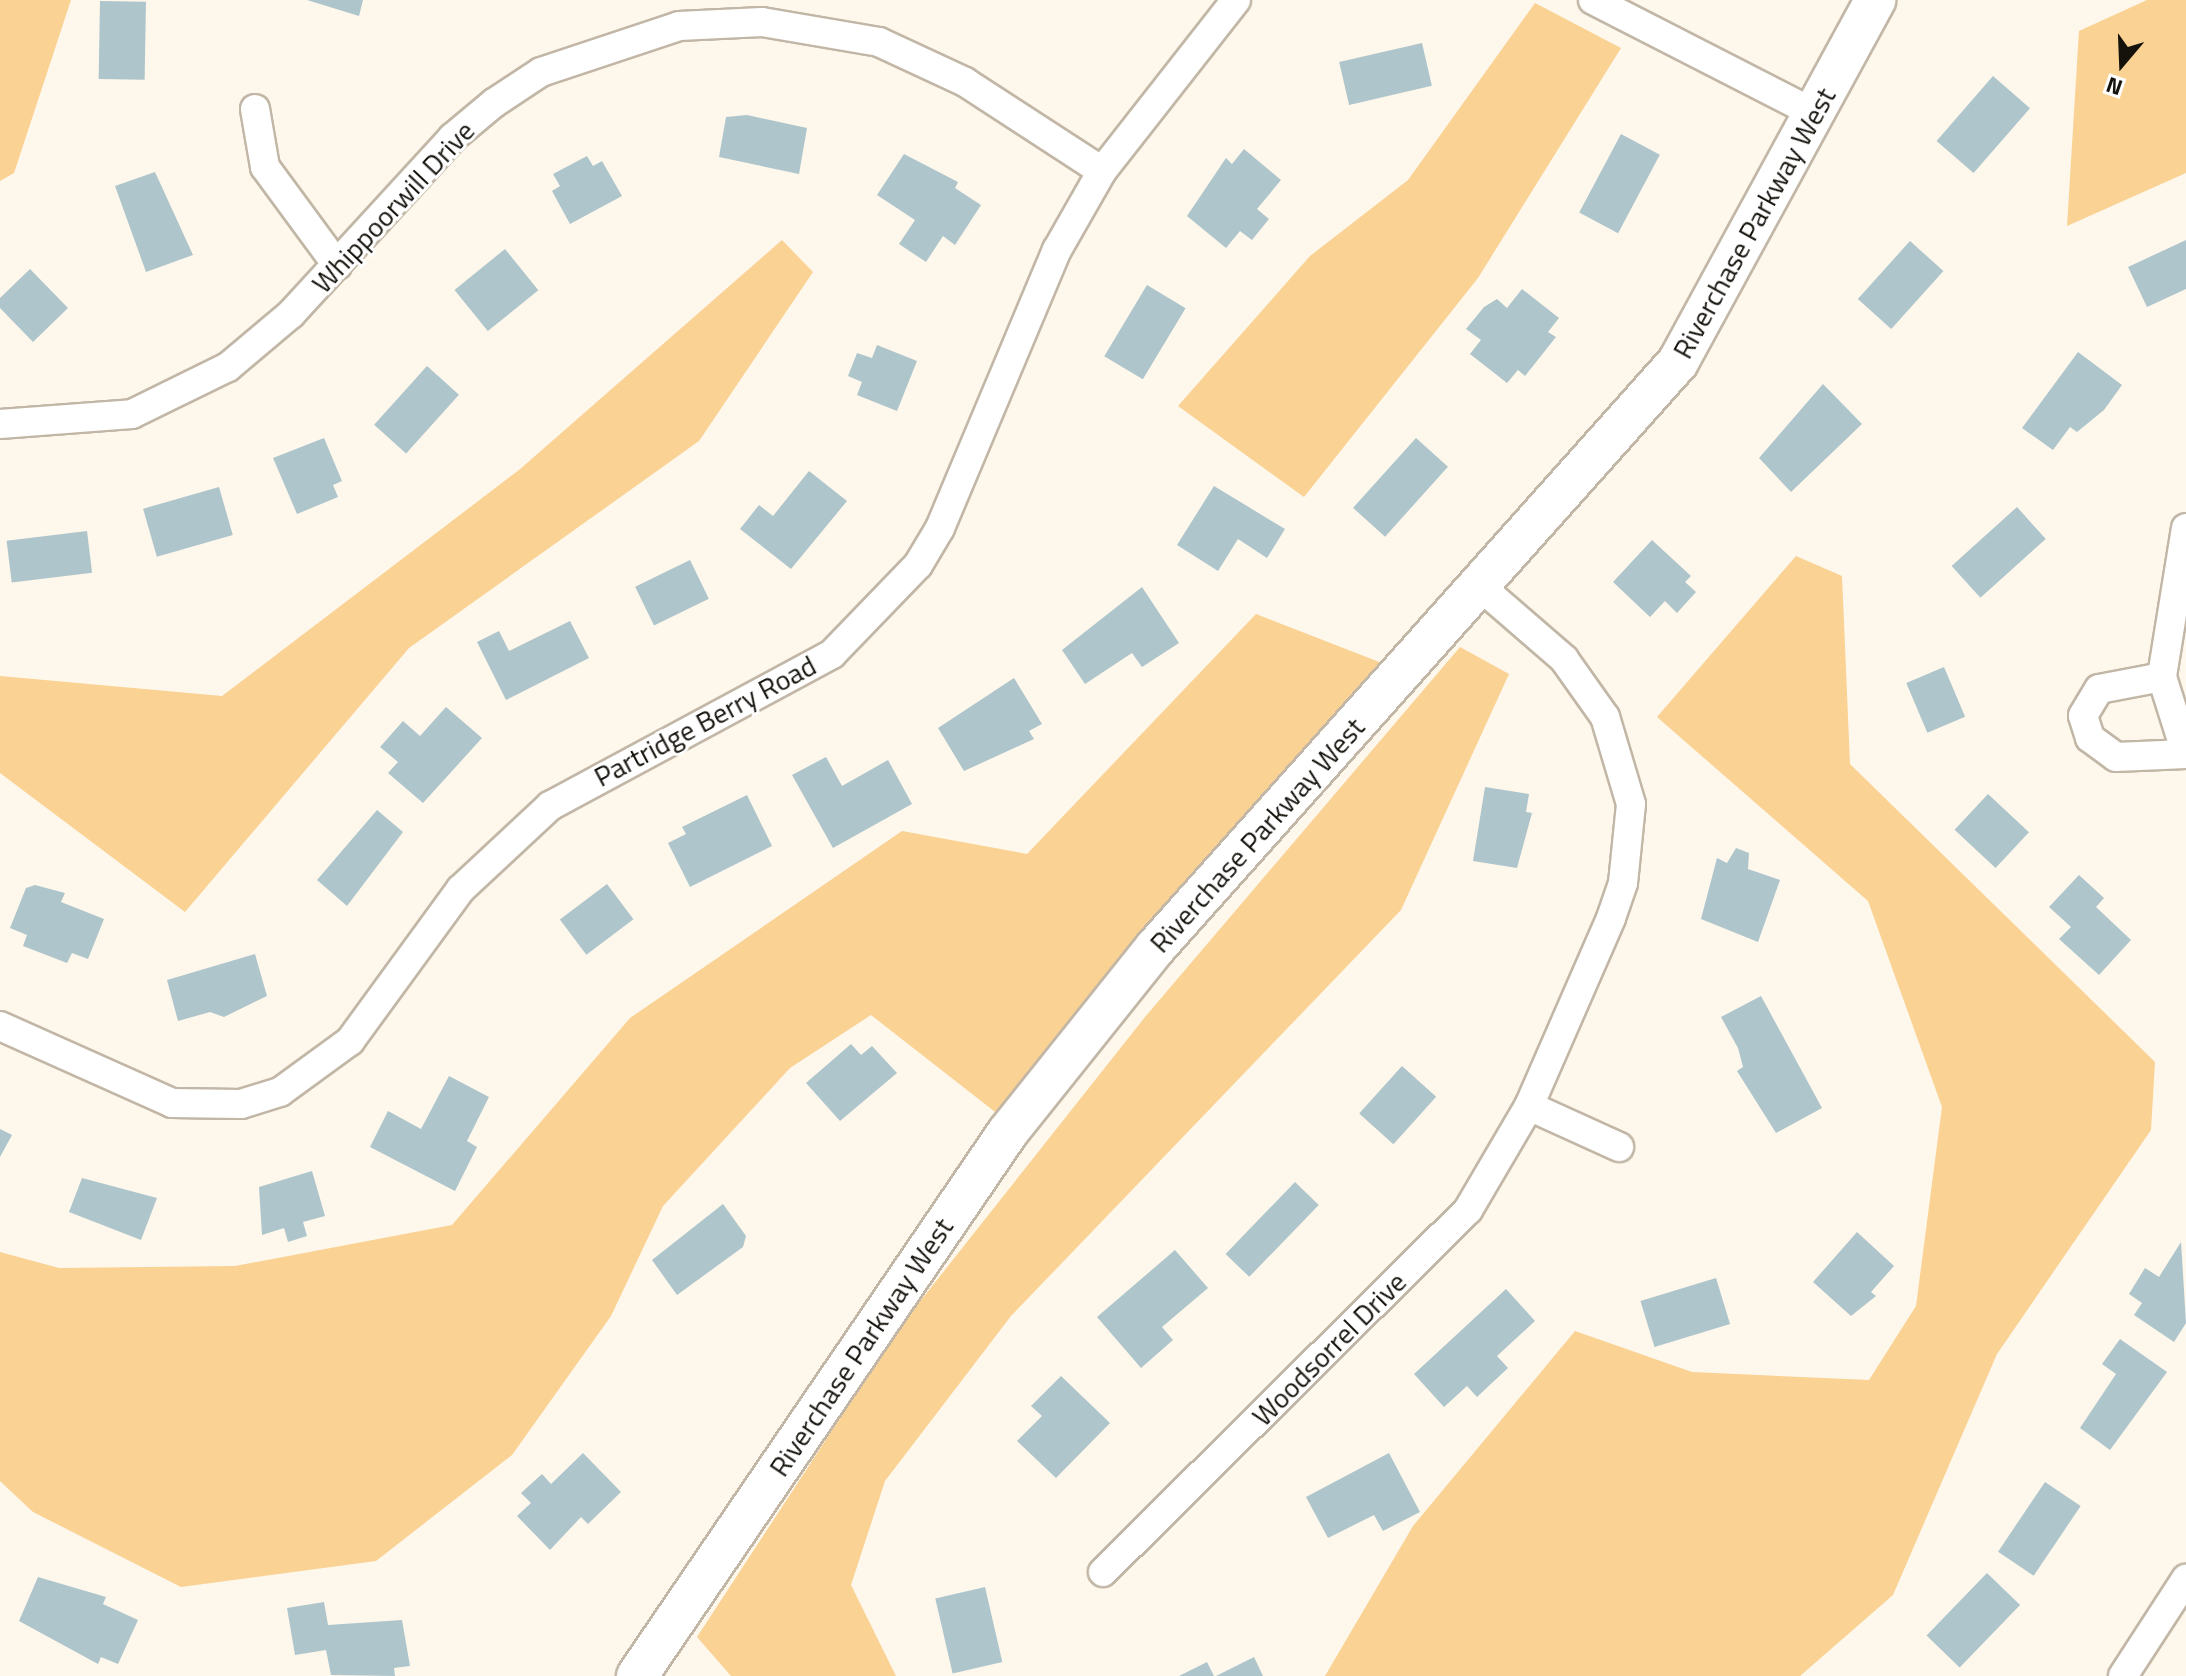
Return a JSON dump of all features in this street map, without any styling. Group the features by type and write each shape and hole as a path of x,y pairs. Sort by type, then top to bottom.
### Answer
{"street":[{"name":"Partridge Berry Road","path":"0,1026 132,1090 182,1104 241,1104 312,1075 350,1041 461,889 538,815 591,780 787,683 832,654 892,597 940,528 1057,250 1102,171 1236,0"},
{"path":"1593,0 1814,113"},
{"name":"Riverchase Parkway West","path":"637,1676 1008,1132 1155,948 1481,587 1678,362 1875,0"},
{"name":"Whippoorwill Drive","path":"0,424 89,423 180,393 260,343 337,265 452,138 494,103 541,72 679,26 762,22 879,42 965,82 1102,171"},
{"path":"255,109 265,167 337,265"},
{"path":"2162,677 2099,689 2083,716 2090,738 2116,757 2186,753 2162,677 2186,528"},
{"name":"Woodsorrel Drive","path":"1103,1572 1468,1210 1529,1106 1623,883 1631,804 1605,717 1580,678 1481,587"},
{"path":"1529,1106 1619,1147"},
{"path":"2123,1676 2186,1579"}],"shaded area":[{"path":"0,0 71,0 14,173 0,181"},
{"path":"2147,0 2186,0 2186,173 2067,226 2079,31"},
{"path":"1535,3 1621,48 1478,278 1304,497 1178,406 1310,256 1408,180"},
{"path":"782,240 813,272 699,441 409,648 185,912 0,773 0,676 222,696 519,470"},
{"path":"1796,556 1842,576 1850,764 2155,1062 2151,1130 1997,1354 1893,1595 1800,1676 1325,1676 1413,1526 1575,1331 1692,1372 1869,1380 1916,1306 1942,1107 1868,901 1657,717"},
{"path":"1256,614 1387,665 1164,904 999,1115 871,1015 790,1068 663,1206 611,1316 512,1455 376,1561 181,1587 33,1512 0,1481 0,1252 59,1268 235,1266 452,1225 630,1018 902,831 1027,854"},
{"path":"1460,647 1509,674 1401,910 1011,1316 885,1481 851,1585 896,1676 731,1676 697,1637 899,1328 1145,1017"}],"building":[{"path":"307,0 363,0 359,16"},
{"path":"100,1 146,2 145,80 99,79"},
{"path":"1422,43 1432,86 1349,105 1339,62"},
{"path":"1993,76 2030,108 1974,173 1937,141"},
{"path":"747,115 807,128 799,174 719,157 726,117"},
{"path":"1621,134 1660,155 1618,233 1579,213"},
{"path":"1244,149 1281,180 1257,209 1269,219 1252,240 1240,231 1226,248 1187,216 1226,158 1232,164"},
{"path":"904,154 958,182 955,188 981,205 955,245 943,236 926,262 899,244 915,220 877,195"},
{"path":"587,156 593,166 602,161 622,196 570,224 552,191 560,186 553,174"},
{"path":"155,172 193,255 146,272 115,186"},
{"path":"2186,240 2186,289 2147,307 2128,267"},
{"path":"1910,241 1943,271 1891,329 1858,299"},
{"path":"505,249 538,290 488,331 454,290"},
{"path":"30,269 68,308 33,342 0,308 0,298"},
{"path":"1147,285 1186,308 1143,379 1104,356"},
{"path":"1522,289 1559,318 1548,332 1556,337 1525,376 1518,370 1507,383 1470,354 1481,340 1466,329 1484,307 1497,299 1507,308"},
{"path":"877,345 917,361 897,411 857,395 862,382 848,376 857,353 872,358"},
{"path":"2078,352 2122,385 2104,410 2077,432 2070,427 2053,450 2022,428"},
{"path":"427,366 459,395 406,453 374,425"},
{"path":"1823,384 1862,424 1791,492 1759,458"},
{"path":"324,438 342,481 333,485 338,497 297,514 273,458"},
{"path":"1416,438 1448,467 1385,537 1353,508"},
{"path":"809,471 847,501 791,569 740,529 759,505 773,516"},
{"path":"1214,486 1285,529 1267,558 1238,539 1218,571 1177,545"},
{"path":"219,487 233,535 157,557 143,509"},
{"path":"2017,507 2046,539 1980,598 1952,566"},
{"path":"87,531 92,573 12,583 7,541"},
{"path":"1652,540 1691,576 1685,582 1696,592 1677,613 1665,601 1650,617 1613,582"},
{"path":"690,560 709,599 654,625 635,587"},
{"path":"1142,587 1179,643 1142,667 1132,653 1085,684 1062,650"},
{"path":"570,621 589,658 506,700 477,642 499,631 509,651"},
{"path":"1944,667 1965,717 1927,733 1906,683"},
{"path":"1014,678 1042,724 1029,731 1034,739 964,771 938,728"},
{"path":"446,707 482,738 423,803 388,773 398,762 380,747 403,721 420,736"},
{"path":"826,757 842,786 888,760 912,804 833,848 792,775"},
{"path":"1485,787 1529,794 1526,812 1532,813 1517,868 1473,861"},
{"path":"1988,794 2029,832 1996,868 1955,830"},
{"path":"747,795 772,846 690,887 668,843 686,834 682,827"},
{"path":"377,810 403,832 347,906 317,880"},
{"path":"1736,848 1749,853 1748,869 1780,880 1758,942 1701,919 1717,858 1727,863"},
{"path":"2079,875 2104,898 2096,907 2131,940 2099,975 2059,939 2071,927 2049,907"},
{"path":"607,884 633,919 586,955 560,920"},
{"path":"35,885 65,893 61,902 104,919 88,959 72,953 67,963 23,946 27,935 10,928 26,888"},
{"path":"255,954 267,996 224,1017 210,1012 178,1021 167,980"},
{"path":"1761,996 1822,1108 1776,1133 1737,1071 1743,1067 1738,1048 1721,1017"},
{"path":"851,1044 861,1055 872,1046 897,1073 840,1121 806,1083"},
{"path":"1402,1066 1436,1097 1393,1144 1359,1114"},
{"path":"449,1076 489,1097 467,1141 477,1147 455,1191 370,1147 388,1111 421,1129"},
{"path":"0,1129 12,1135 0,1157"},
{"path":"312,1171 325,1216 303,1222 307,1236 288,1242 284,1228 262,1235 259,1187"},
{"path":"82,1178 157,1198 141,1240 69,1212"},
{"path":"1295,1182 1319,1205 1249,1277 1226,1254"},
{"path":"723,1204 746,1236 743,1247 677,1295 652,1260"},
{"path":"1857,1232 1894,1266 1871,1292 1876,1296 1851,1316 1813,1282"},
{"path":"2181,1242 2186,1323 2174,1342 2134,1315 2142,1303 2129,1294 2145,1268 2159,1277"},
{"path":"1175,1250 1208,1288 1162,1327 1173,1340 1141,1368 1097,1317"},
{"path":"1716,1278 1730,1324 1654,1347 1640,1301"},
{"path":"1506,1289 1535,1321 1497,1356 1508,1368 1477,1397 1467,1386 1444,1407 1414,1374"},
{"path":"2120,1339 2167,1372 2110,1450 2080,1428 2116,1374 2102,1364"},
{"path":"1061,1376 1110,1423 1056,1478 1017,1441 1042,1416 1031,1406"},
{"path":"583,1453 621,1492 588,1524 581,1517 550,1550 517,1516 531,1503 521,1493 542,1474 551,1484"},
{"path":"1389,1453 1420,1512 1383,1531 1374,1515 1328,1538 1306,1497"},
{"path":"2045,1482 2081,1506 2034,1576 1998,1552"},
{"path":"1987,1573 2020,1605 1960,1668 1927,1636"},
{"path":"38,1577 106,1597 103,1604 138,1620 118,1664 101,1657 98,1664 19,1621"},
{"path":"985,1587 1002,1662 953,1673 935,1598"},
{"path":"324,1602 328,1625 402,1620 410,1666 394,1668 395,1676 331,1675 326,1650 295,1655 287,1608"},
{"path":"1254,1657 1263,1676 1216,1676"},
{"path":"1207,1662 1214,1676 1179,1676"}]}
